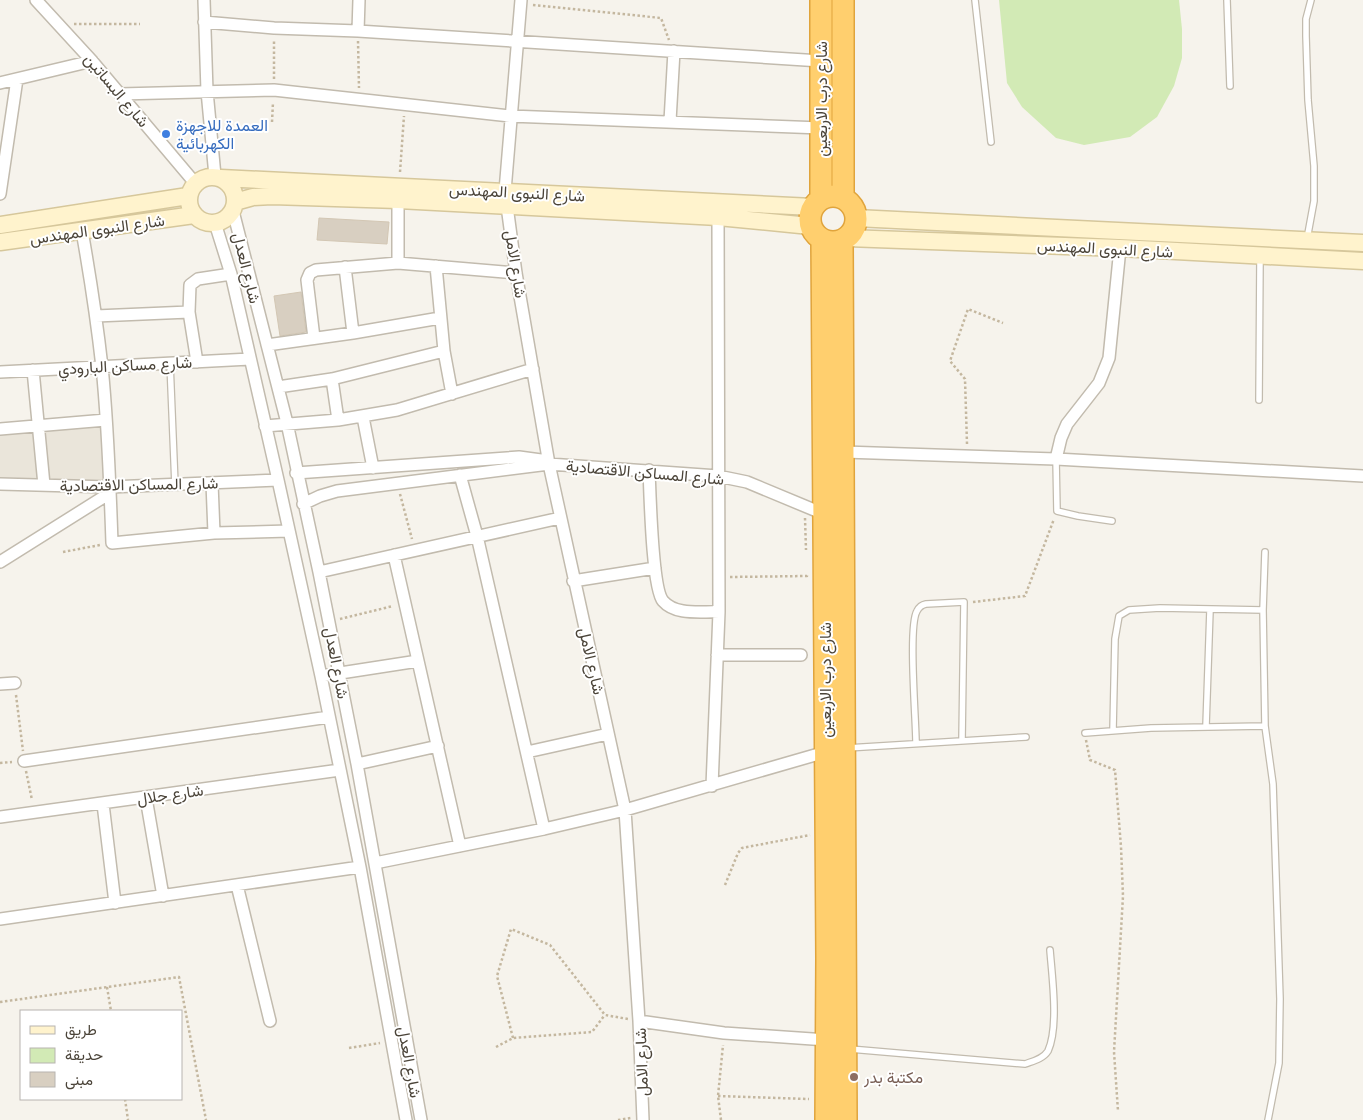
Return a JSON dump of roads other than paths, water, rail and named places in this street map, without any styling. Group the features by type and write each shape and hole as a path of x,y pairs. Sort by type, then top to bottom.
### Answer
{"highway":[{"name":"شارع درب الاربعين","path":"821,0 821,128 826,225 844,452 836,750 836,987 846,1049 846,1120"},
{"name":"شارع درب الاربعين","path":"843,0 843,198"},
{"path":"828,196 843,198 852,207 856,218 856,226 826,225 828,196"},
{"name":"شارع درب الاربعين","path":"826,225 824,514 836,750 826,831 836,958"},
{"name":"شارع درب الاربعين","path":"826,1110 826,1040 836,987"}],"street":[{"name":"شارع البساتين","path":"36,0 120,94 192,189"},
{"path":"204,0 207,91 218,177"},
{"path":"358,32 359,0"},
{"name":"شارع الامل","path":"520,2 510,116 506,199 516,272 549,464 573,581 625,810 640,1020 643,1120"},
{"path":"204,22 274,28 517,41 821,61"},
{"path":"670,122 674,51"},
{"path":"0,83 92,61"},
{"path":"0,194 17,79"},
{"path":"120,94 274,90 510,116 821,128"},
{"path":"208,176 218,177 232,188 234,207 222,221 208,223 194,215 189,206 192,189 208,176"},
{"name":"شارع النبوى المهندس","path":"218,177 398,193 506,199 1120,248 1260,257 1363,261"},
{"name":"شارع النبوى المهندس","path":"0,224 192,189"},
{"path":"398,193 398,262"},
{"name":"شارع النبوى المهندس","path":"234,207 253,197 398,193"},
{"name":"شارع النبوى المهندس","path":"506,199 826,225"},
{"name":"شارع العدل","path":"234,207 278,387 340,672 421,1120"},
{"name":"شارع النبوى المهندس","path":"0,242 194,215"},
{"path":"712,786 719,612 718,217"},
{"name":"شارع النبوى المهندس","path":"856,218 1363,243"},
{"name":"شارع العدل","path":"216,223 231,274 321,676 360,867 406,1120"},
{"path":"82,231 102,367 112,542 214,533 289,531"},
{"path":"1306,259 1307,241"},
{"path":"1056,459 1061,438 1067,424 1099,383 1109,358 1120,248"},
{"path":"314,338 307,280 308,276 316,270 398,262 516,272"},
{"path":"436,266 444,351 452,394"},
{"path":"345,268 353,333"},
{"path":"197,362 189,312 189,288 191,283 198,279 231,274"},
{"path":"96,316 189,312"},
{"path":"267,345 440,318"},
{"path":"278,387 332,380 444,351"},
{"name":"شارع مساكن البارودي","path":"0,372 250,359"},
{"path":"265,426 364,417 397,410 533,369"},
{"path":"34,370 44,484"},
{"path":"332,380 338,420"},
{"path":"364,417 373,468"},
{"path":"0,429 106,420"},
{"path":"844,452 1056,459 1363,476"},
{"name":"شارع المساكن الاقتصادية","path":"296,472 519,457 540,460 549,464"},
{"name":"شارع المساكن الاقتصادية","path":"303,504 337,491 549,464 718,476 748,482 824,514"},
{"path":"649,470 655,568 660,596 669,605 681,611 719,612"},
{"path":"460,475 477,536 544,829"},
{"name":"شارع المساكن الاقتصادية","path":"0,484 44,484 110,490 278,480"},
{"path":"212,483 214,533"},
{"path":"0,562 110,490"},
{"path":"319,572 560,518"},
{"path":"394,554 460,846"},
{"path":"573,581 655,568"},
{"path":"717,655 801,655"},
{"path":"321,676 418,661"},
{"path":"0,684 15,683"},
{"path":"24,761 329,717"},
{"path":"527,752 608,734"},
{"path":"357,764 438,746"},
{"path":"375,863 544,829 625,810 836,750"},
{"name":"شارع جلال","path":"0,817 340,770"},
{"path":"146,798 163,896"},
{"path":"103,804 115,903"},
{"path":"0,919 360,867"},
{"path":"238,885 270,1021"},
{"path":"640,1020 724,1034 826,1040"}],"lane":[{"path":"975,0 991,142"},
{"path":"1227,0 1230,86"},
{"path":"1307,241 1314,201 1314,166 1308,100 1306,36 1306,19 1311,0"},
{"path":"1259,400 1260,257"},
{"path":"170,363 175,485"},
{"path":"1056,459 1057,510 1078,516 1112,521"},
{"path":"1265,552 1263,610 1265,726 1274,784 1280,999 1279,1064 1268,1120"},
{"path":"916,743 914,617 921,605 964,602 962,740"},
{"path":"1113,730 1115,639 1119,616 1129,610 1160,608 1263,610"},
{"path":"1206,726 1210,610"},
{"path":"1084,733 1206,726 1265,726"},
{"path":"836,750 916,743 1026,737"},
{"path":"846,1049 1025,1064 1040,1058 1047,1052 1054,1020 1050,950"}],"place":[{"name":"العمدة للاجهزة الكهربائية","path":"166,134"},
{"name":"مكتبة بدر","path":"854,1077"}]}
